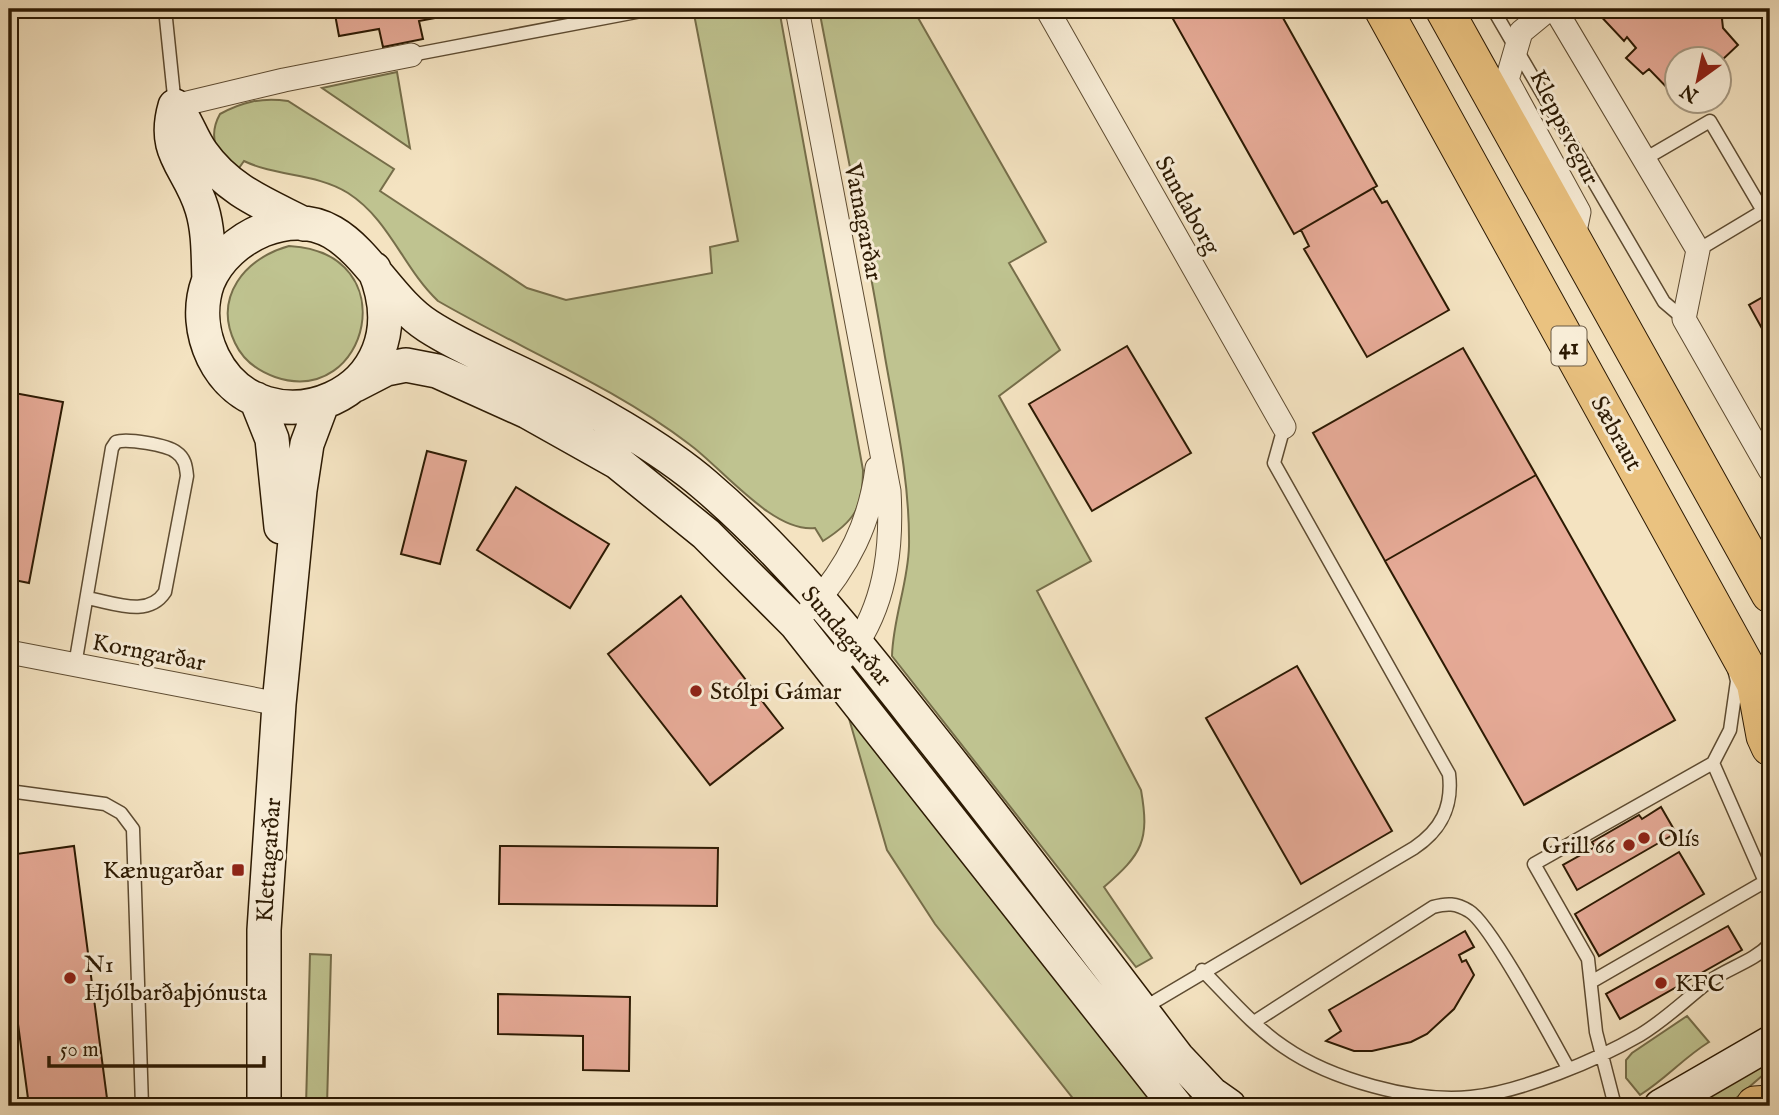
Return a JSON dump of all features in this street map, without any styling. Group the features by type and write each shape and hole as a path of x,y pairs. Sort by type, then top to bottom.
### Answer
{"main road":[{"name":"Sæbraut","path":"1383,9 1763,696 1765,736 1770,747"},
{"name":"41","path":"1444,9 1770,594"},
{"name":"Sundagarðar","path":"176,106 187,121 200,150 233,188 304,224 332,231 355,247 401,303 424,324 542,384 666,455 731,509 858,644 993,815 1126,1019 1176,1106"},
{"name":"Sundagarðar","path":"176,106 169,126 171,142 202,208 209,281"},
{"name":"Sundagarðar","path":"304,224 274,226 247,236 224,256 209,281 202,308 204,336 215,362 233,384 256,399 299,408 321,404 386,369 406,365 437,371 528,412 617,462 706,534 796,624 1126,1019 1177,1057 1212,1094 1229,1106"},
{"name":"Sundagarðar","path":"353,386 371,367 382,344 386,318 384,292 373,269"},
{"name":"Klettagarðar","path":"256,399 272,439 278,482 286,614"},
{"name":"Klettagarðar","path":"264,1106 264,930 286,614 307,444 321,404"},
{"path":"1679,1089 1770,1043"}],"street":[{"name":"Vatnagarðar","path":"797,9 881,444 889,491 891,528 887,572 858,644 831,669"},
{"name":"Sundaborg","path":"1047,9 1284,427"},
{"name":"Kleppsvegur","path":"1573,241 1580,212 1507,80 1521,32 1552,9 1698,250"},
{"path":"176,106 284,79 411,55"},
{"path":"1698,250 1684,319 1770,470"},
{"name":"Vatnagarðar","path":"796,624 843,569 859,540 873,501 881,444"},
{"name":"Korngarðar","path":"9,652 279,704"}],"lane":[{"path":"165,9 176,106"},
{"path":"411,55 652,9"},
{"path":"1493,9 1664,302 1684,319"},
{"path":"1643,160 1710,121 1717,132 1763,211 1698,250"},
{"path":"1126,1019 1202,970 1427,840 1440,823 1449,803 1449,774 1274,463 1284,427"},
{"path":"75,665 112,448 116,442 125,439 175,451 185,462 187,476 165,592 158,604 147,608 87,598"},
{"path":"1615,1106 1601,1055 1588,959 1534,864 1713,763 1730,730 1737,681 1724,629"},
{"path":"1591,982 1768,887 1713,763"},
{"path":"9,791 105,804 121,813 133,828 142,1106"},
{"path":"1254,1022 1433,907 1449,902 1472,912 1491,936 1568,1068"},
{"path":"1202,970 1254,1022 1284,1047 1338,1076 1414,1094 1470,1097 1516,1087 1601,1055 1641,1034 1709,981 1762,953 1770,944"}],"green space":[{"path":"693,9 779,9 863,470 861,494 855,512 843,527 823,541 815,528 799,527 765,510 689,444 660,423 598,386 438,301 415,274 386,230 348,193 310,178 270,170 244,161 234,175 219,154 214,139 220,114 253,102 288,101 394,169 380,191 527,288 566,300 712,273 710,247 738,241"},
{"path":"819,9 913,9 1046,242 1009,263 1060,350 999,396 1091,561 1037,591 1141,790 1144,822 1140,845 1127,865 1104,887 1152,958 1136,967 892,656 908,560 909,522 905,475 870,270"},
{"path":"397,72 410,148 322,88"},
{"path":"289,246 326,255 350,274 361,299 362,326 352,351 333,371 307,381 275,377 257,368 238,349 229,326 228,310 237,282 259,260"},
{"path":"848,715 1160,1106 1079,1106 935,924 887,850"},
{"path":"310,954 331,955 327,1106 306,1106"},
{"path":"1687,1016 1709,1042 1640,1095 1626,1078 1626,1060 1632,1053"},
{"path":"1770,1061 1770,1069 1727,1106 1690,1106"}],"building":[{"path":"334,9 483,9 419,21 423,39 383,47 379,29 339,36"},
{"path":"1175,9 1278,9 1377,186 1294,234 1173,19 1179,16"},
{"path":"1594,9 1735,9 1722,19 1723,28 1738,45 1734,49 1734,46 1664,46 1664,85 1649,69 1643,74 1626,58 1636,48 1627,37 1624,41"},
{"path":"1373,188 1382,203 1387,201 1449,310 1367,357 1304,249 1309,246 1301,230"},
{"path":"1770,293 1770,343 1749,305"},
{"path":"1127,346 1191,453 1092,511 1029,404"},
{"path":"1463,348 1536,475 1385,561 1313,433"},
{"path":"9,392 63,402 29,583 9,579"},
{"path":"427,451 466,461 440,564 401,554"},
{"path":"1536,475 1675,720 1524,805 1385,561"},
{"path":"516,487 609,544 570,608 477,550"},
{"name":"Stólpi Gámar","path":"681,596 783,728 710,785 608,654"},
{"path":"1297,666 1392,831 1301,884 1206,718"},
{"path":"1661,807 1676,833 1577,890 1563,865 1595,847 1592,842 1639,815 1642,819"},
{"path":"74,846 108,1106 29,1106 9,957 9,855"},
{"path":"500,846 718,848 717,906 499,904"},
{"path":"1679,852 1704,894 1599,956 1575,914"},
{"path":"1728,926 1742,950 1620,1019 1606,994"},
{"path":"1465,931 1474,947 1459,955 1462,962 1466,960 1474,975 1454,1009 1427,1034 1411,1042 1372,1051 1354,1051 1326,1041 1341,1031 1329,1010"},
{"path":"498,994 630,997 629,1071 583,1070 583,1036 498,1034"}],"place":[{"name":"Stólpi Gámar","path":"696,691"},
{"name":"Olís","path":"1644,838"},
{"name":"Grill 66","path":"1629,845"},
{"name":"Kænugarðar","path":"238,870"},
{"name":"N1 Hjólbarðaþjónusta","path":"70,978"},
{"name":"KFC","path":"1661,983"}]}
